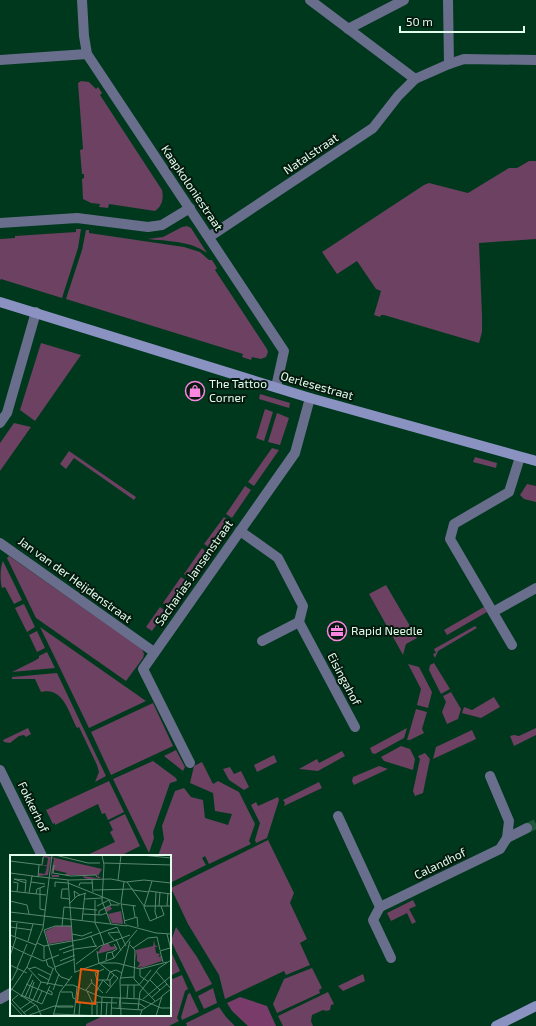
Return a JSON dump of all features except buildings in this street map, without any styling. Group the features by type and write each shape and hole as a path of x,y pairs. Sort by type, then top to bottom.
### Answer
{"street":[{"name":"Kaapkoloniestraat","path":"82,0 84,36 87,54 284,351 276,387"},
{"path":"310,0 415,79 464,59 536,60"},
{"path":"348,29 404,0"},
{"path":"448,0 449,64"},
{"path":"0,60 87,54"},
{"name":"Natalstraat","path":"209,237 373,128 398,96 415,79"},
{"path":"0,223 77,218 148,227 162,225 190,208"},
{"name":"Oerlesestraat","path":"0,302 310,398 536,461"},
{"path":"0,423 7,413 36,312"},
{"name":"Sacharias Jansenstraat","path":"190,762 143,669 295,453 310,398"},
{"path":"512,645 450,539 454,524 509,492 520,457"},
{"path":"240,531 278,558 303,606 299,622 262,641"},
{"name":"Jan van der Heijdenstraat","path":"0,543 154,652"},
{"path":"493,612 536,588"},
{"name":"Eisingahof","path":"299,622 355,727"},
{"name":"Fokkerhof","path":"0,770 42,855"},
{"path":"490,776 509,821 506,838"},
{"path":"338,816 380,907 373,920 391,958"},
{"name":"Calandhof","path":"380,907 500,849 506,838 527,828"},
{"path":"0,998 10,993"},
{"path":"496,1026 536,1006"}],"shaded area":[{"path":"81,81 89,82 96,89 98,87 102,93 100,95 162,190 162,202 155,211 109,204 108,208 99,207 100,204 91,203 83,199 82,179 84,178 84,174 82,174 80,150 83,149 78,83"},
{"path":"529,161 536,161 536,239 479,243 482,332 479,343 384,315 381,315 380,317 374,315 381,291 376,289 357,261 337,274 322,252 424,185 429,183 468,193 509,168 517,168"},
{"path":"187,226 191,228 207,253 194,246 186,244 147,239 163,237"},
{"path":"76,229 81,229 78,248 62,298 1,279 0,280 0,239 15,238 15,236 76,232"},
{"path":"86,230 89,230 89,233 184,247 200,252 209,260 212,260 217,268 215,270 267,349 268,352 266,357 261,359 252,357 251,360 242,357 243,354 66,299 82,250"},
{"path":"41,343 81,355 35,421 20,410"},
{"path":"260,394 290,403 289,408 259,399"},
{"path":"265,409 273,412 264,441 256,438"},
{"path":"277,413 289,418 280,445 268,442"},
{"path":"14,423 31,427 0,471 0,443"},
{"path":"272,448 279,450 254,486 248,482"},
{"path":"69,451 136,497 134,500 74,458 66,469 60,464"},
{"path":"475,457 497,463 496,468 473,462"},
{"path":"527,484 536,486 536,502 524,499 520,495"},
{"path":"245,486 251,490 232,518 226,514"},
{"path":"224,517 229,521 210,548 204,544"},
{"path":"202,548 207,553 189,578 184,574"},
{"path":"9,556 142,649 144,654 143,658 126,681 36,618 7,558"},
{"path":"3,561 22,600 14,604 5,587 2,588 1,567"},
{"path":"181,577 187,581 169,607 163,603"},
{"path":"386,585 417,638 406,644 403,655 369,594"},
{"path":"24,604 35,627 27,632 15,608"},
{"path":"160,607 166,611 152,631 146,627"},
{"path":"484,607 487,612 447,635 444,630"},
{"path":"475,626 477,628 438,651 435,658 433,654 436,653 434,649"},
{"path":"40,627 146,701 89,728"},
{"path":"37,631 45,648 37,652 29,635"},
{"path":"47,652 55,668 12,672 36,660 39,656"},
{"path":"434,663 450,689 441,694 429,670 430,665"},
{"path":"408,664 419,667 432,692 428,708 417,705 421,689"},
{"path":"57,673 106,776 95,782 99,772 97,765 79,727 77,728 68,708 60,697 49,691 41,692 35,679 12,679 12,677"},
{"path":"451,692 461,709 458,719 447,724 442,712 446,702 443,696"},
{"path":"494,697 500,707 481,718 462,713 464,707 472,710"},
{"path":"153,703 173,746 111,775 91,732"},
{"path":"416,709 427,712 422,729 424,733 407,740"},
{"path":"28,728 31,734 26,737 24,735 19,736 10,743 4,742 3,740"},
{"path":"407,728 404,738 375,754 372,753 370,748"},
{"path":"536,728 536,735 514,746 510,736 519,736"},
{"path":"472,730 476,739 433,759 436,747"},
{"path":"401,746 410,749 415,759 413,770 384,761 381,757"},
{"path":"176,750 185,767 183,771 164,756"},
{"path":"342,751 345,756 318,771 299,769 317,759 319,763"},
{"path":"425,753 430,759 423,793 415,796 413,791 420,759 418,756"},
{"path":"274,755 277,762 257,772 254,765"},
{"path":"153,761 176,778 177,781 170,783 153,832 154,838 149,853 113,779"},
{"path":"202,762 213,784 218,781 239,792 255,824 249,841 251,844 209,864 205,856 202,858 206,865 171,882 171,855 158,855 164,839 162,826 175,791 184,788 191,797 203,800 205,818 228,825 232,814 215,811 213,793 190,783 194,766"},
{"path":"379,766 388,769 354,785 352,781 353,777"},
{"path":"230,767 234,774 241,771 249,787 244,790 229,780 223,769"},
{"path":"109,781 124,812 108,820 105,813 102,814 98,804 55,825 55,823 53,824 46,810"},
{"path":"319,782 322,788 284,806 285,803 283,800"},
{"path":"278,797 279,800 267,838 256,843 255,840 260,823 251,805 256,802 258,806"},
{"path":"125,814 140,846 122,855 87,855 115,842 110,832 113,830 109,822"},
{"path":"268,840 294,893 290,903 307,939 300,943 310,965 286,975 284,971 225,999 219,975 188,924 171,888"},
{"path":"413,900 416,906 409,909 416,922 412,924 407,913 391,921 387,913"},
{"path":"176,927 197,957 212,984 196,992 171,941"},
{"path":"171,951 180,971 171,976"},
{"path":"312,968 322,988 319,990 320,993 277,1013 273,1004 284,979"},
{"path":"363,974 365,981 343,991 338,986"},
{"path":"182,975 188,989 185,991 177,1018 179,1021 169,1026 86,1026 86,1024 103,1016 171,1016 171,980"},
{"path":"213,988 217,1003 204,1009 198,996"},
{"path":"328,992 334,1004 331,1005 330,1010 323,1010 312,1015 311,1021 313,1026 283,1026 278,1016"},
{"path":"190,993 199,1012 182,1020 181,1017 188,994"},
{"path":"240,997 267,1006 276,1026 248,1026 232,1011 227,1003"},
{"path":"219,1007 235,1026 187,1026 186,1023"}],"tunnel":[{"path":"527,828 536,824"}],"place":[{"name":"The Tattoo Corner","path":"195,391"},
{"name":"Rapid Needle","path":"337,631"}]}
